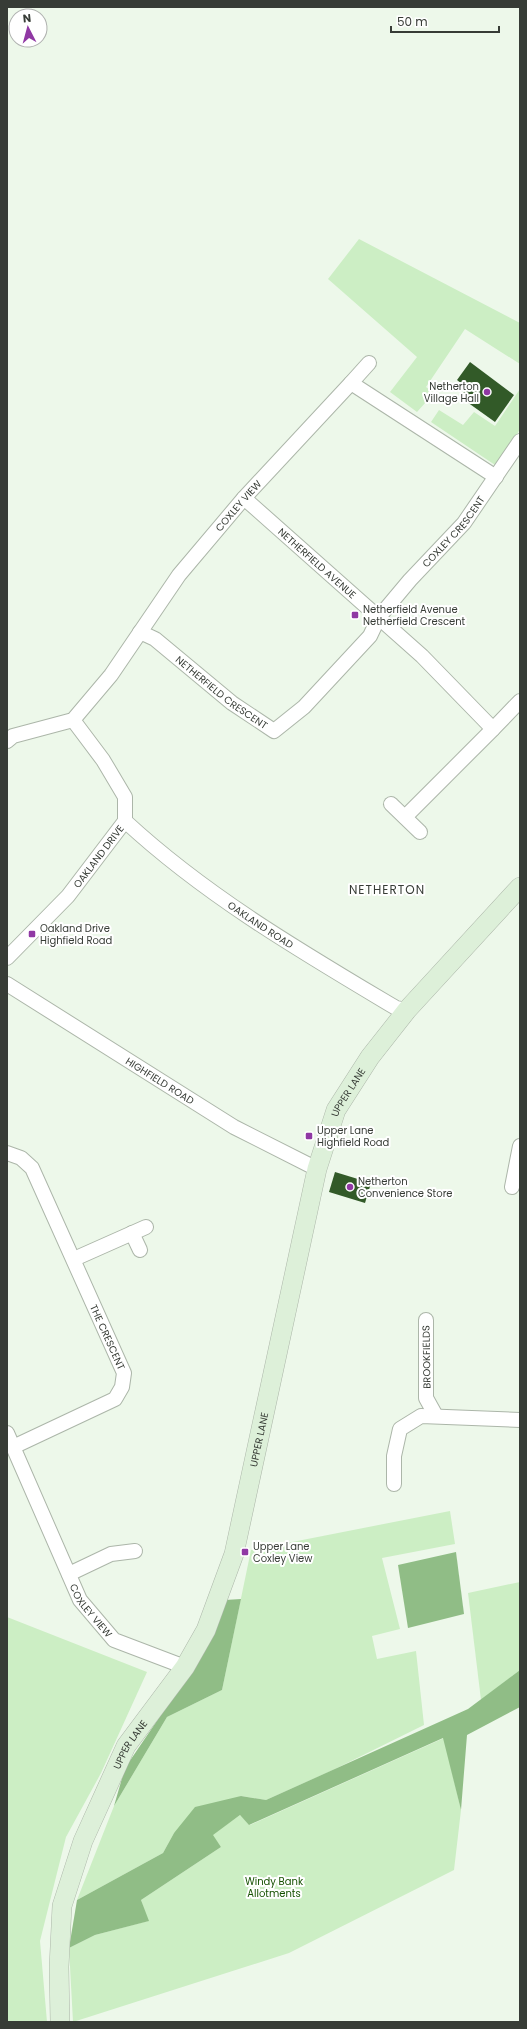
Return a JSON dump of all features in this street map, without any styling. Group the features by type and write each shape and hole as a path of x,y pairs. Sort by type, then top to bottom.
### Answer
{"main road":[{"name":"UPPER LANE","path":"60,2022 59,1967 62,1906 83,1840 126,1746 185,1667 206,1630 234,1554 317,1169 336,1110 370,1057 407,1010 520,887"}],"street":[{"name":"COXLEY VIEW","path":"73,720 111,675 180,575 244,498 369,363"},
{"path":"351,383 496,478"},
{"name":"COXLEY CRESCENT","path":"379,617 410,580 464,523 520,441"},
{"name":"NETHERFIELD AVENUE","path":"244,498 422,656 492,729"},
{"name":"NETHERFIELD CRESCENT","path":"140,632 155,639 232,703 274,731 304,707 334,676 370,636 379,617"},
{"path":"404,817 520,701"},
{"path":"7,741 13,736 73,720"},
{"name":"OAKLAND DRIVE","path":"7,958 68,896 126,821 125,797 103,760 73,720"},
{"path":"390,804 420,832"},
{"name":"OAKLAND ROAD","path":"126,821 153,847 193,878 286,943 396,1008 407,1010"},
{"name":"HIGHFIELD ROAD","path":"7,984 234,1127 317,1169"},
{"path":"512,1187 520,1146"},
{"name":"THE CRESCENT","path":"7,1153 21,1158 32,1168 124,1373 122,1386 116,1399 13,1447"},
{"path":"74,1259 146,1227"},
{"path":"132,1233 140,1250"},
{"name":"BROOKFIELDS","path":"426,1320 426,1398 436,1416"},
{"path":"394,1484 394,1456 400,1429 415,1418 436,1416 520,1420"},
{"name":"COXLEY VIEW","path":"7,1433 80,1600 114,1640 185,1667"},
{"name":"COXLEY VIEW","path":"69,1574 110,1554 135,1551"}],"green space":[{"path":"359,239 520,323 520,364 465,329 426,387 434,393 417,412 390,392 417,357 328,279"},
{"path":"520,389 520,429 498,467 431,422 439,410 463,425 474,412 495,426"},
{"path":"450,1511 455,1544 382,1558 400,1629 372,1636 377,1659 416,1651 424,1725 333,1770 266,1800 241,1796 174,1833 163,1853 77,1900 114,1806 167,1717 222,1690 251,1550"},
{"path":"456,1552 464,1614 408,1628 398,1565"},
{"path":"520,1582 520,1670 481,1700 468,1593"},
{"path":"241,1599 222,1690 167,1717 114,1806 125,1768 205,1650 225,1600"},
{"path":"7,1617 147,1672 101,1773 66,1837 40,1941 47,2022 7,2022"},
{"path":"520,1670 520,1707 467,1735 461,1810 443,1738 249,1825 240,1815 213,1835 221,1847 141,1900 149,1921 95,1935 69,1948 77,1900 163,1853 174,1833 195,1807 241,1796 266,1800 468,1709"},
{"name":"Windy Bank Allotments","path":"444,1738 461,1810 454,1870 289,1953 73,2022 69,1948 95,1935 148,1921 141,1900 221,1847 212,1835 240,1815 250,1825"}],"building":[{"name":"Netherton Village Hall","path":"470,362 514,395 495,422 460,397 467,388 457,380"},
{"name":"Netherton Convenience Store","path":"335,1172 371,1183 365,1203 329,1192"}],"place":[{"name":"Netherton Village Hall","path":"487,392"},
{"name":"Netherfield Avenue Netherfield Crescent","path":"355,615"},
{"name":"Oakland Drive Highfield Road","path":"32,934"},
{"name":"Upper Lane Highfield Road","path":"309,1136"},
{"name":"Netherton Convenience Store","path":"350,1187"},
{"name":"Upper Lane Coxley View","path":"245,1552"}],"district":[{"name":"NETHERTON","path":"387,890"}]}
